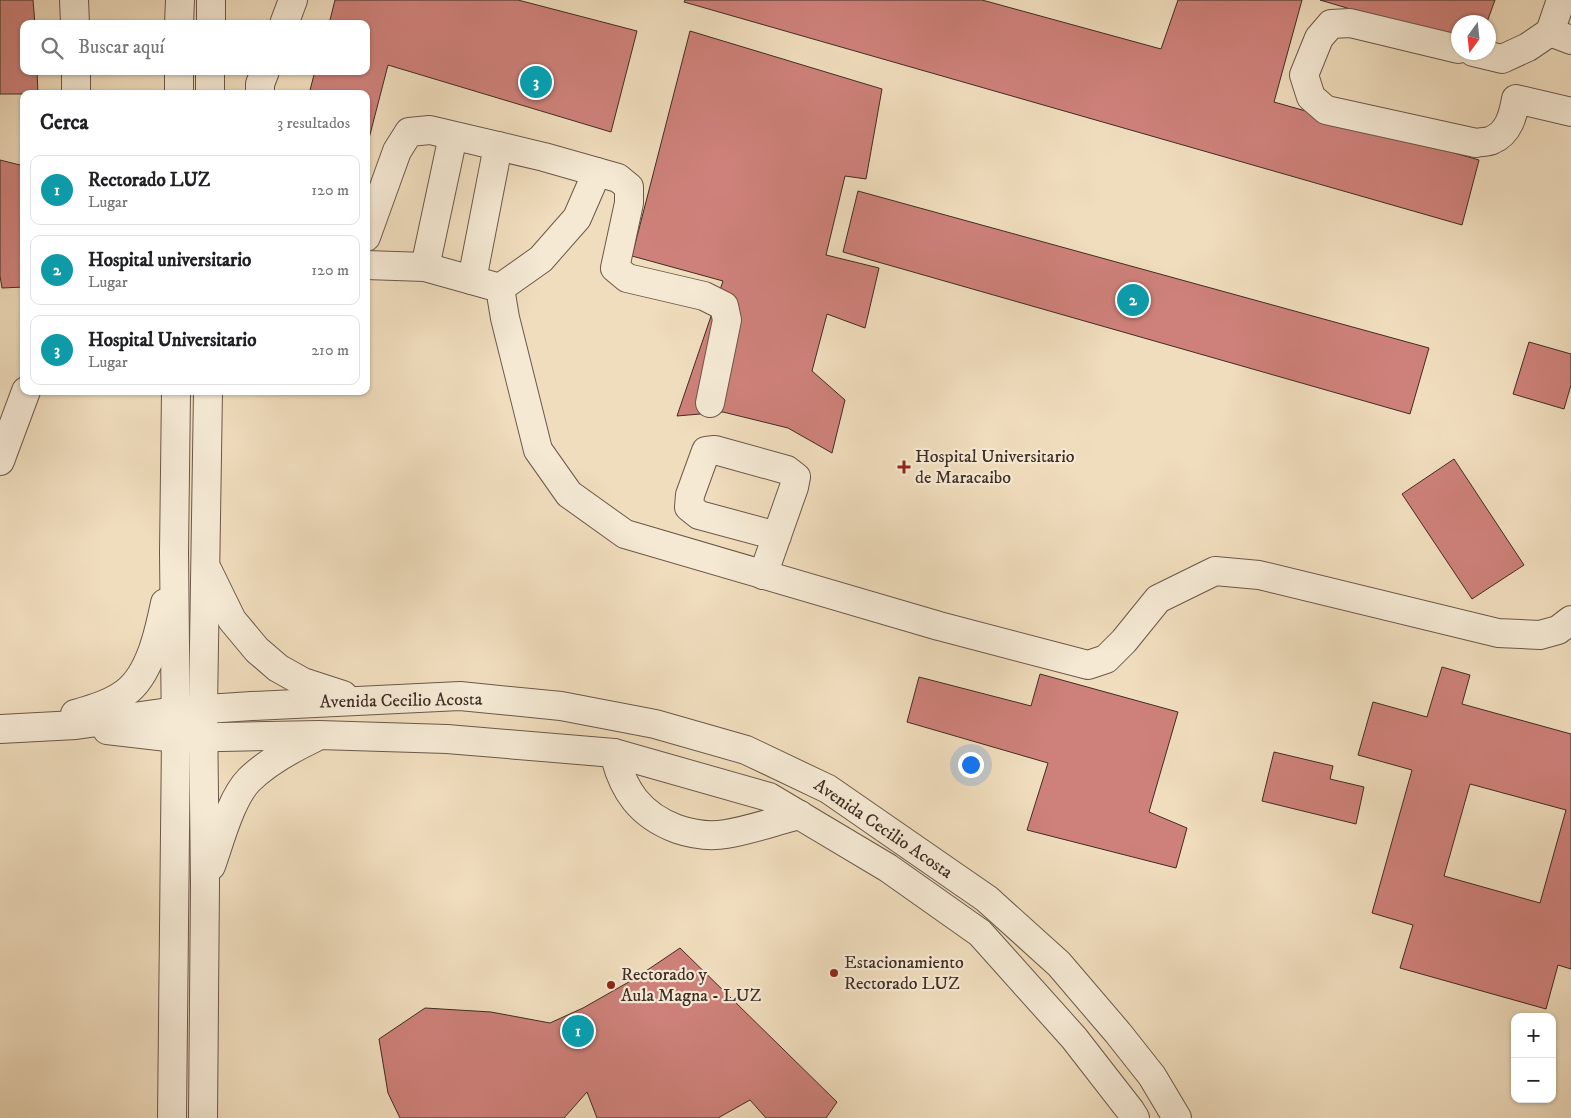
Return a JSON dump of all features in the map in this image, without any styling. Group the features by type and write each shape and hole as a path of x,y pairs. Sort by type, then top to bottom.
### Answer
{"street":[{"path":"74,0 75,20"},
{"path":"179,20 180,0"},
{"path":"211,0 211,20"},
{"path":"286,20 293,0"},
{"path":"1496,58 1502,59 1528,47 1560,36 1560,0"},
{"path":"1451,47 1350,23 1331,24 1319,38 1304,75 1311,98 1326,110 1476,143 1492,140 1504,130 1514,108 1511,79 1502,59"},
{"path":"76,75 76,90"},
{"path":"179,75 179,90"},
{"path":"210,75 210,90"},
{"path":"260,90 263,75"},
{"path":"1514,108 1571,112"},
{"path":"1514,108 1571,131"},
{"path":"370,224 397,152 409,132 430,130 618,178 628,187 629,203 615,268 627,278 704,296 724,306 727,320 710,402"},
{"path":"425,267 453,136"},
{"path":"472,280 498,146"},
{"path":"500,288 541,258 577,218 597,172"},
{"path":"370,265 425,267 500,288"},
{"path":"500,288 505,318 538,450 569,494 625,534 939,626 1088,665 1106,659 1124,641 1158,599 1215,571 1259,575 1498,633 1540,635 1558,630 1571,620"},
{"path":"0,461 25,395"},
{"path":"172,1118 176,738 174,553 176,395"},
{"path":"203,1118 205,884 203,709 208,395"},
{"path":"763,575 777,536"},
{"path":"63,726 73,715 101,706 126,692 145,669 160,629 174,553"},
{"path":"206,567 232,620 256,650 278,668 303,682 358,700"},
{"name":"Avenida Cecilio Acosta","path":"0,729 63,726 203,709 460,696 561,706 656,724 746,750 828,789 987,899 1059,964 1152,1076 1177,1118"},
{"name":"Avenida Cecilio Acosta","path":"63,726 176,738 319,735 447,739 614,754 682,771 769,797 888,868 980,933 1074,1038 1135,1118"},
{"path":"205,884 231,811 248,781 289,750 319,735"},
{"path":"614,754 618,771 635,801 652,818 694,835 724,835 800,816"}],"building":[{"path":"0,0 33,0 35,20 20,20 20,75 37,75 38,90 20,90 20,94 0,94"},
{"path":"335,0 518,0 637,31 611,132 388,65 370,135 370,90 310,90 314,75 370,75 370,20 330,20"},
{"path":"685,0 982,0 1161,49 1178,0 1302,0 1274,102 1479,160 1462,225 684,2"},
{"path":"1320,0 1495,0 1490,15 1451,15 1451,39"},
{"path":"690,31 882,89 866,179 845,176 826,255 879,268 865,328 827,314 812,371 845,400 832,453 788,428 723,412 677,416 723,281 632,256"},
{"path":"0,160 20,165 20,287 2,288 0,276"},
{"path":"858,191 1429,348 1410,414 843,252"},
{"path":"1529,342 1571,354 1571,385 1564,409 1513,394"},
{"path":"1454,459 1524,565 1472,599 1402,494"},
{"path":"1442,667 1470,675 1462,704 1571,734 1571,969 1558,965 1546,1009 1400,968 1413,925 1372,913 1412,770 1358,755 1373,702 1427,717","holes":["1470,784 1566,810 1540,903 1444,876"]},
{"path":"1040,674 1178,712 1149,812 1187,828 1176,868 1027,830 1048,763 907,722 919,677 1031,706"},
{"path":"1274,752 1333,766 1330,779 1364,787 1356,824 1262,801"},
{"path":"680,948 837,1102 826,1118 766,1118 750,1100 718,1118 597,1118 587,1092 564,1118 400,1118 388,1093 379,1039 425,1008 491,1012 550,1023 583,1008 634,979"}],"place":[{"name":"Hospital Universitario","path":"536,82"},
{"name":"Hospital universitario","path":"1133,300"},
{"name":"Hospital Universitario de Maracaibo","path":"904,467"},
{"name":"Estacionamiento Rectorado LUZ","path":"834,973"},
{"name":"Rectorado y Aula Magna - LUZ","path":"611,985"},
{"name":"Rectorado LUZ","path":"578,1031"}]}
